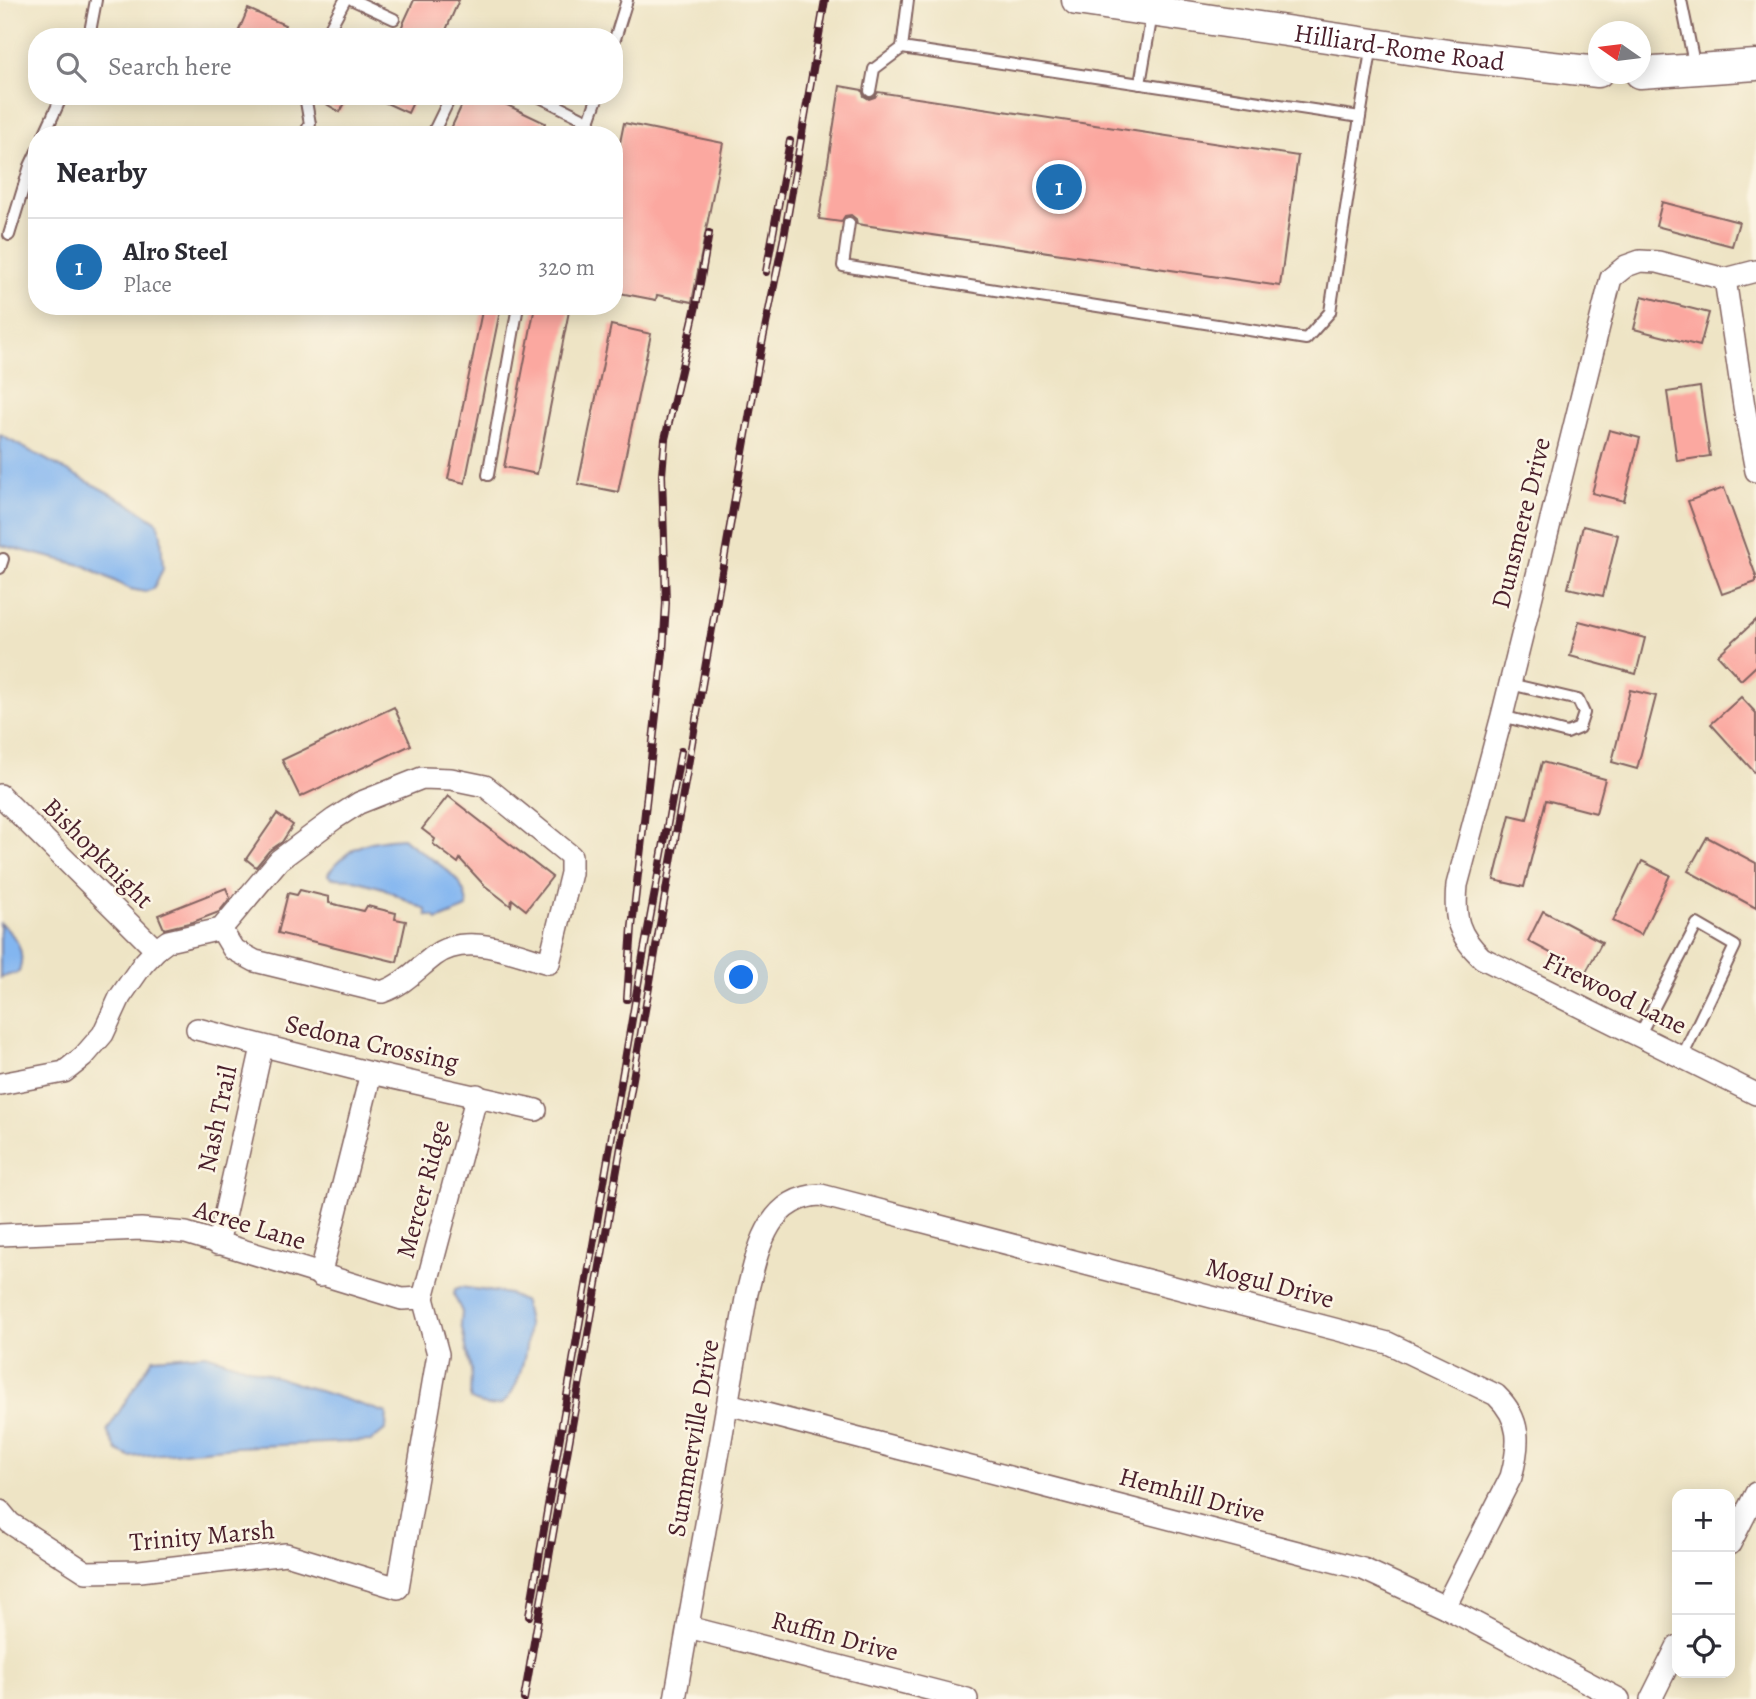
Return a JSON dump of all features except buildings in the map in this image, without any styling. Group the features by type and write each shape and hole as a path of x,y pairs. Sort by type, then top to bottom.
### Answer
{"main road":[{"name":"Hilliard-Rome Road","path":"1077,0 1122,3 1152,12 1206,10 1372,44 1588,71"},
{"path":"1651,73 1756,65"}],"street":[{"name":"Dunsmere Drive","path":"1460,930 1455,907 1457,885 1611,278 1626,266 1640,261 1658,262 1725,279 1756,271"},
{"path":"1725,279 1756,471"},
{"path":"0,1084 64,1072 83,1057 103,1034 120,997 156,950 168,942 221,929 279,860 359,803 422,778 452,779 485,786 571,856 571,873 549,962 478,945 457,945 438,953 397,987 382,992 255,961 233,949 221,929"},
{"name":"Bishopknight","path":"0,795 156,950"},
{"name":"Firewood Lane","path":"1460,930 1482,958 1756,1094"},
{"name":"Sedona Crossing","path":"197,1028 262,1047 537,1110"},
{"name":"Nash Trail","path":"218,1244 262,1047"},
{"path":"320,1276 371,1073"},
{"name":"Mercer Ridge","path":"423,1298 477,1096"},
{"name":"Mogul Drive","path":"794,1200 821,1195 1388,1343 1496,1395 1510,1408 1518,1435 1517,1456 1511,1477 1445,1606"},
{"name":"Summerville Drive","path":"675,1699 747,1293 760,1244 780,1210 794,1200"},
{"name":"Acree Lane","path":"0,1235 141,1229 186,1233 402,1299 423,1298"},
{"name":"Trinity Marsh","path":"0,1511 10,1523 86,1572 140,1571 286,1554 398,1588 438,1354 423,1298"},
{"name":"Hemhill Drive","path":"728,1404 1363,1569 1445,1606 1619,1699"},
{"path":"1735,1538 1749,1522 1756,1493"},
{"name":"Ruffin Drive","path":"688,1626 967,1699"},
{"path":"1651,1699 1672,1657"}],"lane":[{"path":"91,28 96,0"},
{"path":"329,28 345,0"},
{"path":"353,0 394,19"},
{"path":"618,28 627,0"},
{"path":"902,48 908,0"},
{"path":"1681,0 1695,71"},
{"path":"1140,84 1152,12"},
{"path":"849,223 843,265 1306,339 1330,312 1372,44"},
{"path":"870,91 874,69 902,48 1360,117"},
{"path":"48,126 58,105"},
{"path":"307,105 309,126"},
{"path":"436,126 447,105"},
{"path":"556,105 590,122"},
{"path":"588,126 595,105"},
{"path":"9,235 28,173"},
{"path":"488,475 515,315"},
{"path":"1502,716 1566,733 1579,728 1584,713 1578,700 1510,684"},
{"path":"1639,1036 1697,924 1735,946 1682,1057"}],"water":[{"path":"0,435 130,504 157,522 161,535 163,569 153,589 145,592 130,589 85,566 0,545"},
{"path":"403,838 453,875 465,895 467,908 437,920 434,916 427,916 426,910 383,888 351,879 331,878 328,875 353,849 370,842"},
{"path":"0,923 15,939 21,951 21,964 19,972 0,978"},
{"path":"461,1287 509,1294 524,1302 528,1327 524,1360 518,1380 502,1404 486,1405 470,1399 471,1370 461,1324 462,1312 454,1295 455,1289"},
{"path":"206,1354 387,1413 386,1429 371,1441 236,1447 130,1457 117,1451 107,1431 153,1358"}],"railway":[{"path":"524,1699 825,0"},
{"path":"766,272 790,141"},
{"path":"627,999 632,927 663,653 666,603 662,475 665,439 696,306 709,233"},
{"path":"529,1616 681,751"}],"place":[{"name":"Alro Steel","path":"1059,187"}]}
